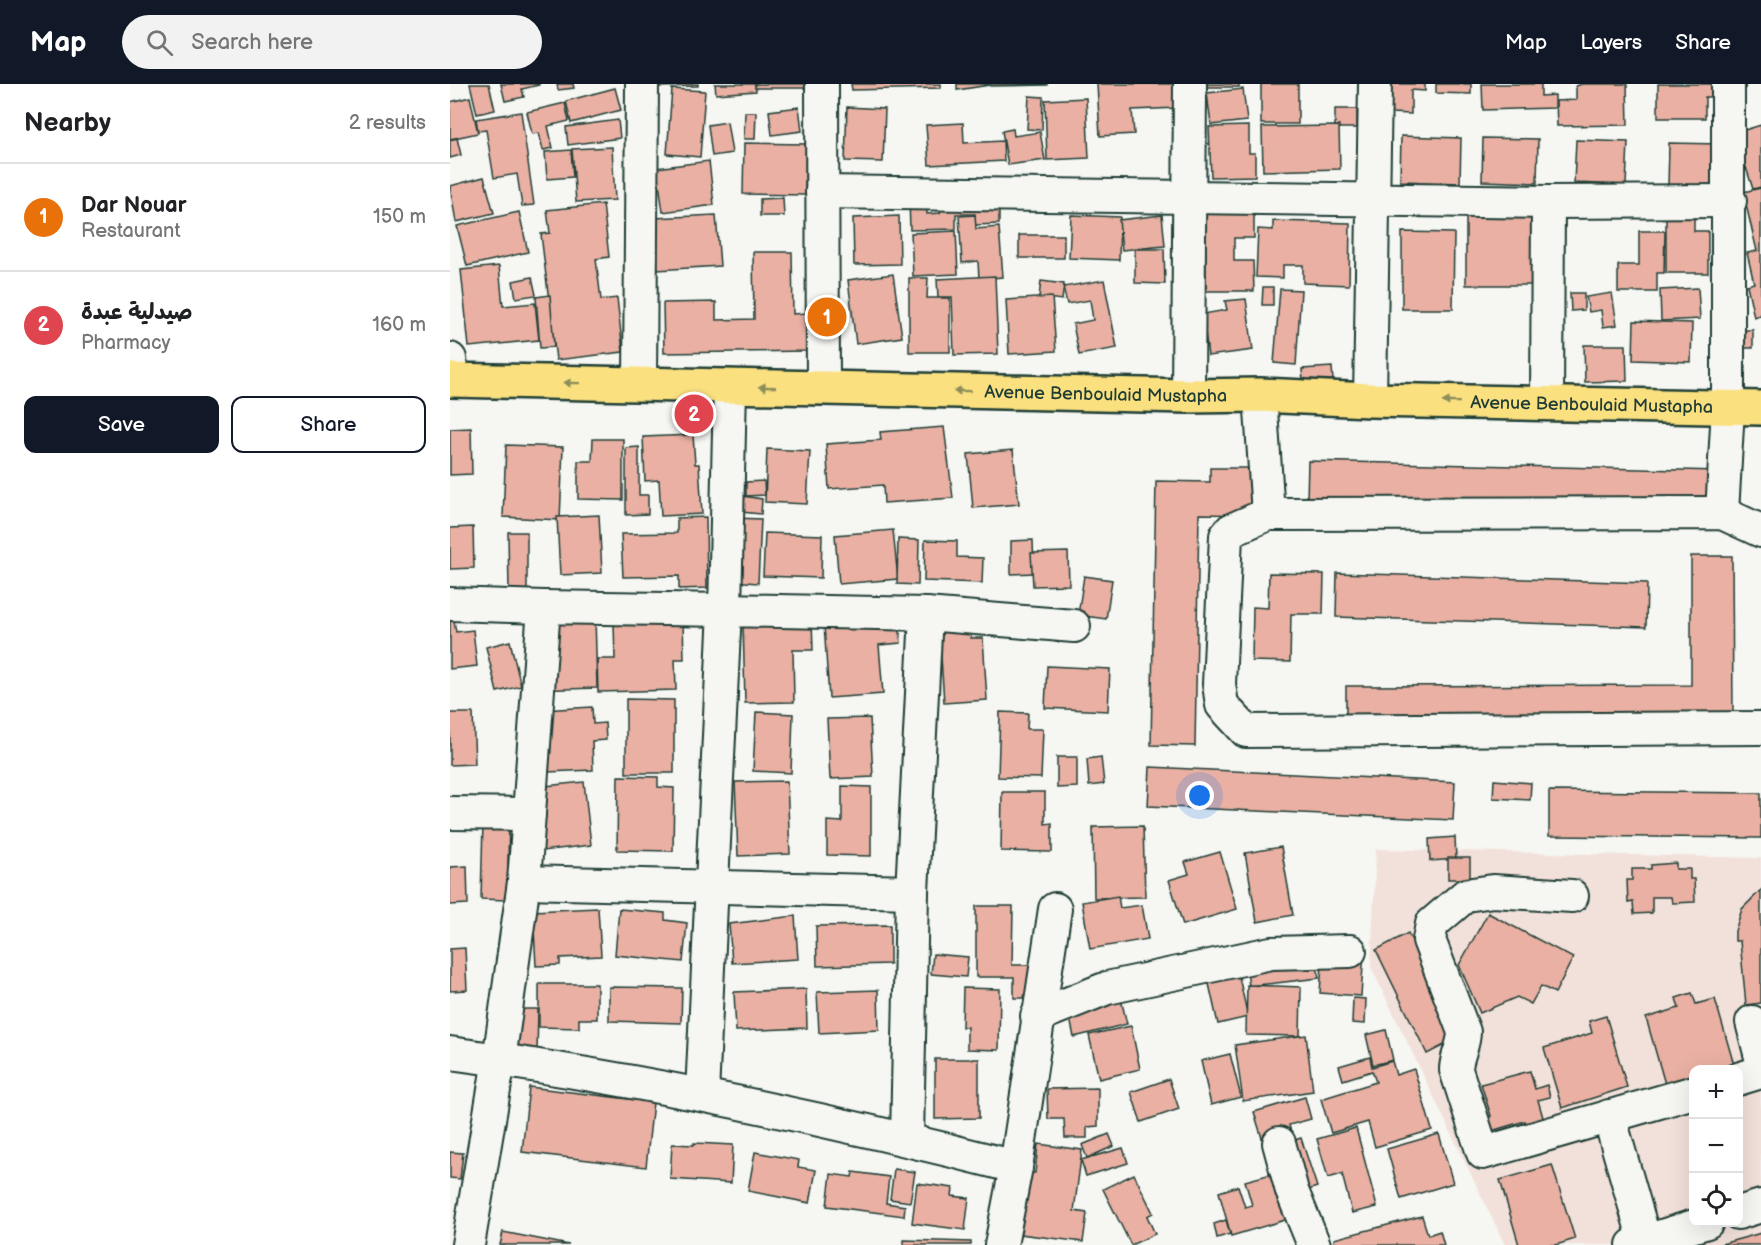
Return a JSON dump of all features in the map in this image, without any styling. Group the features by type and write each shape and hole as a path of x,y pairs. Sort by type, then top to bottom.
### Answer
{"main road":[{"name":"Avenue Benboulaid Mustapha","path":"451,373 640,384 1188,396 1260,395 1370,400 1761,408"}],"street":[{"path":"640,384 642,84"},
{"path":"822,84 823,388"},
{"path":"1188,396 1190,84"},
{"path":"1370,400 1375,84"},
{"path":"1722,513 1728,408 1730,201 1728,84"},
{"path":"822,192 1548,202 1730,201"},
{"path":"1547,404 1548,202"},
{"path":"702,1094 725,610 730,386"},
{"path":"1260,395 1268,514"},
{"path":"1761,531 1722,513 1268,514 1231,530 1226,536 1219,696 1222,705 1246,731 1761,728"},
{"path":"450,604 926,614 1074,626"},
{"path":"468,1245 499,1060 524,882 544,607"},
{"path":"907,1139 912,892 926,614"},
{"path":"450,813 530,814"},
{"path":"524,882 912,892"},
{"path":"1572,896 1493,891 1466,896 1432,924 1429,940 1464,1032 1464,1041 1456,1060 1456,1070 1483,1153 1689,1093"},
{"path":"1001,1245 1016,1167 1037,1016 1055,909"},
{"path":"1037,1016 1107,988 1271,953 1350,951"},
{"path":"1752,1022 1761,1057"},
{"path":"450,1053 702,1094 907,1139 1016,1167"},
{"path":"1743,1077 1761,1072"},
{"path":"1609,1116 1639,1243 1691,1227"},
{"path":"1279,1143 1292,1191 1314,1245"},
{"path":"1743,1211 1761,1206"}],"shaded area":[{"path":"1376,849 1761,858 1761,1245 1505,1245 1371,967"}],"building":[{"path":"470,84 489,84 495,110 477,114"},
{"path":"501,84 539,85 522,89 524,97 505,101"},
{"path":"557,84 573,84 574,88 558,90"},
{"path":"659,84 698,84 698,86 659,87"},
{"path":"715,84 755,84 756,91 716,94"},
{"path":"755,84 806,84 806,88 755,88"},
{"path":"851,84 941,84 941,88 852,90"},
{"path":"957,84 989,84 989,85 957,90"},
{"path":"990,84 1047,84 1047,85 990,86"},
{"path":"1097,84 1176,84 1177,108 1132,110 1134,134 1100,136"},
{"path":"1198,84 1239,84 1239,87 1198,87"},
{"path":"1261,84 1298,84 1298,124 1261,124"},
{"path":"1390,84 1425,84 1425,91 1411,90 1411,114 1390,113"},
{"path":"1436,84 1471,84 1471,94 1436,93"},
{"path":"1482,84 1541,84 1541,96 1555,95 1555,108 1483,110"},
{"path":"1627,84 1628,125 1557,126 1556,101 1576,100 1576,86"},
{"path":"1658,84 1712,84 1712,97 1705,97 1705,118 1658,118"},
{"path":"615,88 621,110 571,123 566,101"},
{"path":"672,89 705,91 700,157 667,154"},
{"path":"1243,89 1247,121 1211,125 1207,93"},
{"path":"1029,96 1043,97 1042,130 1027,129"},
{"path":"470,97 478,133 450,139 450,102"},
{"path":"1086,98 1089,158 1047,160 1045,100"},
{"path":"565,103 569,121 548,126 553,148 543,150 539,133 532,134 527,112"},
{"path":"799,107 802,131 772,135 769,111"},
{"path":"847,107 885,109 883,162 845,161"},
{"path":"1335,109 1357,109 1357,128 1335,128"},
{"path":"521,112 534,205 522,206 517,174 494,178 486,130 478,131 476,119"},
{"path":"745,112 756,112 755,139 744,139"},
{"path":"618,120 620,138 568,145 566,127"},
{"path":"727,122 732,153 712,156 708,125"},
{"path":"963,123 964,143 1003,141 1004,161 929,165 926,125"},
{"path":"1761,125 1761,187 1753,189 1735,133"},
{"path":"1249,126 1249,153 1255,153 1255,176 1211,177 1209,127"},
{"path":"1339,126 1340,169 1263,171 1262,127"},
{"path":"1013,129 1014,136 1040,132 1045,160 1008,165 1002,131"},
{"path":"1401,136 1461,138 1460,183 1400,181"},
{"path":"457,138 461,155 450,158 450,140"},
{"path":"1483,138 1538,139 1537,183 1482,181"},
{"path":"1576,140 1628,142 1626,185 1574,183"},
{"path":"744,143 806,144 805,195 743,194"},
{"path":"1669,143 1720,144 1718,190 1668,188"},
{"path":"612,147 615,200 576,202 572,149"},
{"path":"571,150 573,177 547,179 545,152"},
{"path":"709,161 714,205 663,212 657,168"},
{"path":"484,177 494,213 456,222 450,186"},
{"path":"1761,188 1761,315 1754,317 1747,285 1754,283 1747,253 1757,251 1743,192"},
{"path":"783,198 784,216 760,216 760,199"},
{"path":"909,198 926,198 927,214 940,213 940,198 999,208 999,224 975,225 975,214 956,214 956,229 910,230"},
{"path":"603,204 609,257 596,259 601,300 617,298 623,352 556,360 541,234 550,233 547,210"},
{"path":"519,212 528,252 467,266 457,226"},
{"path":"1205,212 1254,212 1254,238 1234,238 1234,261 1253,261 1254,291 1206,291"},
{"path":"716,215 720,266 657,270 654,218"},
{"path":"975,215 976,229 999,227 1003,277 979,279 978,261 962,263 959,216"},
{"path":"1071,215 1120,217 1119,260 1069,258"},
{"path":"1162,215 1165,246 1122,250 1119,220"},
{"path":"899,216 900,264 854,265 853,218"},
{"path":"1466,216 1532,216 1532,285 1466,285"},
{"path":"1666,216 1694,216 1694,231 1708,231 1708,273 1666,273"},
{"path":"1273,221 1350,223 1349,285 1303,283 1303,265 1283,265 1283,278 1256,277 1258,229 1273,230"},
{"path":"956,231 958,274 913,276 911,233"},
{"path":"1639,231 1665,231 1664,273 1657,273 1657,292 1618,292 1618,265 1639,265"},
{"path":"1402,232 1454,233 1453,309 1402,309"},
{"path":"1019,235 1064,235 1064,258 1019,258"},
{"path":"1135,249 1164,249 1165,284 1135,283"},
{"path":"753,252 792,252 793,314 807,313 808,351 664,353 663,303 716,302 716,320 754,319"},
{"path":"499,266 503,306 535,303 539,340 469,347 461,270"},
{"path":"893,274 902,337 856,344 848,280"},
{"path":"995,276 998,354 954,355 952,297 938,297 937,279"},
{"path":"532,277 536,295 516,298 513,281"},
{"path":"909,278 928,278 927,298 950,298 950,352 909,352"},
{"path":"1104,280 1117,348 1079,355 1073,324 1093,320 1090,300 1067,304 1063,287"},
{"path":"1041,281 1064,284 1062,300 1039,297"},
{"path":"1263,287 1273,287 1273,305 1262,305"},
{"path":"1698,288 1700,319 1661,321 1660,290"},
{"path":"1280,289 1301,290 1296,365 1274,363"},
{"path":"1570,293 1584,293 1584,310 1571,311"},
{"path":"1612,293 1617,325 1603,327 1601,310 1589,312 1586,297"},
{"path":"550,295 554,347 540,348 536,297"},
{"path":"1052,297 1056,351 1009,354 1006,300"},
{"path":"1246,299 1253,350 1208,356 1203,314 1227,310 1225,301"},
{"path":"1634,321 1692,323 1691,362 1633,360"},
{"path":"1740,330 1753,330 1753,348 1739,348"},
{"path":"1584,345 1626,345 1627,381 1585,382"},
{"path":"1332,367 1333,380 1303,382 1302,369"},
{"path":"944,427 953,498 884,503 883,485 829,489 826,444 881,440 880,432"},
{"path":"471,428 472,474 450,475 450,429"},
{"path":"693,435 695,464 699,464 702,514 661,516 659,480 645,481 643,437"},
{"path":"593,439 623,439 623,500 578,499 578,461 592,461"},
{"path":"506,445 563,447 560,520 503,517"},
{"path":"639,447 639,495 648,495 648,514 626,515 626,448"},
{"path":"767,449 810,451 807,504 765,502"},
{"path":"1013,450 1019,504 973,508 968,454"},
{"path":"1308,461 1720,471 1719,512 1307,501"},
{"path":"1210,468 1258,468 1257,515 1199,514 1195,746 1151,745 1156,481 1210,482"},
{"path":"764,481 765,495 746,496 746,482"},
{"path":"743,496 762,499 761,514 741,512"},
{"path":"599,515 602,573 560,575 557,517"},
{"path":"706,517 707,588 679,589 679,576 623,577 621,534 677,533 677,518"},
{"path":"735,518 761,519 758,583 732,581"},
{"path":"473,527 474,568 450,569 450,528"},
{"path":"893,530 898,579 839,584 835,535"},
{"path":"508,532 527,532 527,591 509,591"},
{"path":"765,533 822,535 821,578 763,576"},
{"path":"898,539 919,540 918,585 897,584"},
{"path":"925,540 957,541 957,557 983,558 982,583 924,581"},
{"path":"1033,540 1034,573 1011,574 1011,541"},
{"path":"1068,552 1069,585 1033,586 1031,553"},
{"path":"1691,556 1732,556 1733,715 1346,716 1346,686 1691,685"},
{"path":"1269,573 1324,574 1323,614 1291,614 1290,662 1252,661 1253,607 1268,608"},
{"path":"1337,573 1647,583 1646,627 1336,617"},
{"path":"1084,576 1112,580 1106,619 1078,615"},
{"path":"595,616 597,688 531,690 542,617"},
{"path":"812,619 813,650 793,650 794,702 745,703 743,622"},
{"path":"899,620 901,643 879,645 883,694 829,698 824,625"},
{"path":"450,621 454,621 456,632 473,630 477,666 450,669"},
{"path":"683,622 684,659 675,659 676,690 598,692 597,659 615,659 614,624"},
{"path":"970,624 971,638 983,638 987,700 944,703 939,625"},
{"path":"510,641 521,686 497,692 486,647"},
{"path":"1047,666 1110,669 1108,711 1045,708"},
{"path":"626,699 674,700 674,773 626,773"},
{"path":"592,707 593,724 605,723 606,740 592,741 593,770 547,772 543,710"},
{"path":"756,712 793,714 791,773 753,771"},
{"path":"1000,712 1028,713 1027,729 1043,729 1041,778 998,777"},
{"path":"450,713 473,713 475,764 450,765"},
{"path":"870,718 873,777 830,779 827,719"},
{"path":"1057,757 1077,757 1077,787 1057,788"},
{"path":"1101,757 1104,784 1089,786 1087,759"},
{"path":"1150,767 1455,782 1453,820 1148,806"},
{"path":"618,776 658,777 658,787 674,788 673,851 617,850"},
{"path":"1494,780 1531,783 1530,800 1493,798"},
{"path":"787,781 790,854 738,856 735,782"},
{"path":"584,782 591,845 542,851 535,787"},
{"path":"842,786 871,787 871,856 827,855 827,821 842,822"},
{"path":"1549,791 1761,793 1761,838 1549,836"},
{"path":"1002,792 1045,792 1045,824 1052,823 1052,852 1001,851"},
{"path":"483,822 509,823 507,900 481,899"},
{"path":"1143,826 1145,897 1094,898 1093,827"},
{"path":"1455,837 1456,859 1430,861 1429,839"},
{"path":"1281,847 1293,915 1257,922 1245,853"},
{"path":"1220,852 1237,909 1183,925 1169,880 1189,874 1185,862"},
{"path":"1448,858 1470,858 1470,879 1448,879"},
{"path":"1676,863 1676,869 1690,869 1690,879 1694,879 1695,902 1672,903 1671,897 1652,897 1652,913 1634,914 1633,902 1628,903 1627,880 1632,880 1632,869 1651,869 1651,865"},
{"path":"467,866 468,904 450,905 450,867"},
{"path":"1761,890 1761,1003 1746,1005 1740,941 1735,941 1735,931 1742,909"},
{"path":"1118,896 1120,908 1142,905 1148,939 1090,949 1082,902"},
{"path":"976,906 1013,906 1012,965 1032,965 1032,998 1014,998 1014,977 976,977"},
{"path":"598,908 601,956 560,958 560,965 536,966 533,911"},
{"path":"619,909 665,913 665,920 687,923 683,962 615,955"},
{"path":"1488,913 1573,958 1555,993 1541,986 1531,1004 1517,997 1480,1013 1459,965"},
{"path":"795,916 798,959 732,963 729,924"},
{"path":"890,925 890,964 817,966 816,926"},
{"path":"1408,933 1460,1037 1427,1054 1376,950"},
{"path":"465,948 467,990 450,991 450,949"},
{"path":"1315,948 1319,978 1249,986 1245,957"},
{"path":"1323,948 1364,951 1361,996 1320,993"},
{"path":"933,954 968,957 966,977 931,974"},
{"path":"1237,968 1248,1017 1218,1024 1207,975"},
{"path":"539,984 597,984 597,1019 579,1019 579,1028 539,1027"},
{"path":"1247,985 1301,987 1300,1036 1246,1035"},
{"path":"609,987 682,988 681,1023 609,1021"},
{"path":"963,988 1000,989 999,1050 967,1049 967,1027 962,1027"},
{"path":"806,989 807,1028 736,1031 734,992"},
{"path":"878,990 879,1030 819,1033 817,992"},
{"path":"1119,991 1127,1024 1074,1037 1067,1004"},
{"path":"1692,993 1696,1004 1715,999 1734,1065 1689,1065 1689,1077 1665,1084 1646,1018 1679,1008 1676,998"},
{"path":"1353,998 1366,999 1365,1024 1352,1023"},
{"path":"522,1009 538,1009 537,1054 503,1053"},
{"path":"1606,1016 1627,1087 1562,1108 1544,1048 1592,1033 1589,1021"},
{"path":"1131,1026 1140,1069 1099,1079 1089,1035"},
{"path":"1386,1030 1393,1060 1373,1065 1366,1035"},
{"path":"1306,1035 1313,1091 1243,1101 1235,1045"},
{"path":"1230,1054 1241,1097 1211,1105 1201,1061"},
{"path":"1370,1057 1372,1067 1392,1061 1396,1075 1414,1069 1432,1130 1375,1147 1368,1122 1331,1133 1321,1099 1376,1082 1372,1071 1343,1080 1339,1066"},
{"path":"935,1059 979,1059 979,1118 935,1119"},
{"path":"1530,1071 1535,1089 1547,1085 1550,1097 1538,1100 1544,1121 1526,1126 1525,1121 1491,1131 1487,1117 1491,1116 1481,1084"},
{"path":"1169,1079 1179,1109 1141,1122 1131,1092"},
{"path":"529,1087 653,1102 646,1167 522,1152"},
{"path":"1098,1088 1098,1126 1087,1127 1087,1138 1065,1138 1064,1119 1048,1119 1047,1089"},
{"path":"1305,1097 1311,1119 1289,1125 1293,1140 1265,1148 1254,1112"},
{"path":"1356,1128 1377,1207 1352,1213 1342,1174 1328,1178 1317,1139"},
{"path":"1109,1134 1114,1146 1087,1158 1082,1145"},
{"path":"1439,1134 1453,1183 1401,1199 1387,1149"},
{"path":"1301,1138 1317,1187 1293,1195 1277,1146"},
{"path":"694,1143 733,1145 731,1183 670,1179 672,1144 694,1145"},
{"path":"1038,1144 1082,1150 1074,1211 1087,1213 1083,1242 1020,1234 1028,1173 1035,1173"},
{"path":"1123,1148 1128,1163 1086,1176 1081,1160"},
{"path":"450,1152 463,1153 460,1179 450,1178"},
{"path":"755,1152 799,1160 798,1167 816,1170 810,1203 748,1191"},
{"path":"1552,1165 1575,1239 1556,1245 1519,1245 1500,1180"},
{"path":"894,1169 915,1172 910,1202 890,1199"},
{"path":"853,1172 889,1177 886,1203 905,1206 904,1216 827,1206 831,1174 852,1177"},
{"path":"1279,1172 1292,1218 1231,1236 1219,1192 1238,1186 1245,1207 1252,1205 1245,1181"},
{"path":"1134,1174 1153,1213 1147,1216 1155,1234 1131,1245 1103,1189"},
{"path":"917,1183 953,1188 952,1196 969,1198 965,1230 912,1223"},
{"path":"1422,1216 1428,1235 1440,1231 1444,1245 1335,1245 1334,1239"},
{"path":"1226,1220 1230,1234 1217,1238 1214,1224"},
{"path":"503,1232 569,1245 500,1245"},
{"path":"1761,1233 1761,1245 1718,1245"},
{"path":"904,1240 971,1242 971,1245 904,1245"}],"place":[{"name":"Dar Nouar","path":"827,317"},
{"name":"صيدلية عبدة","path":"694,414"}]}
